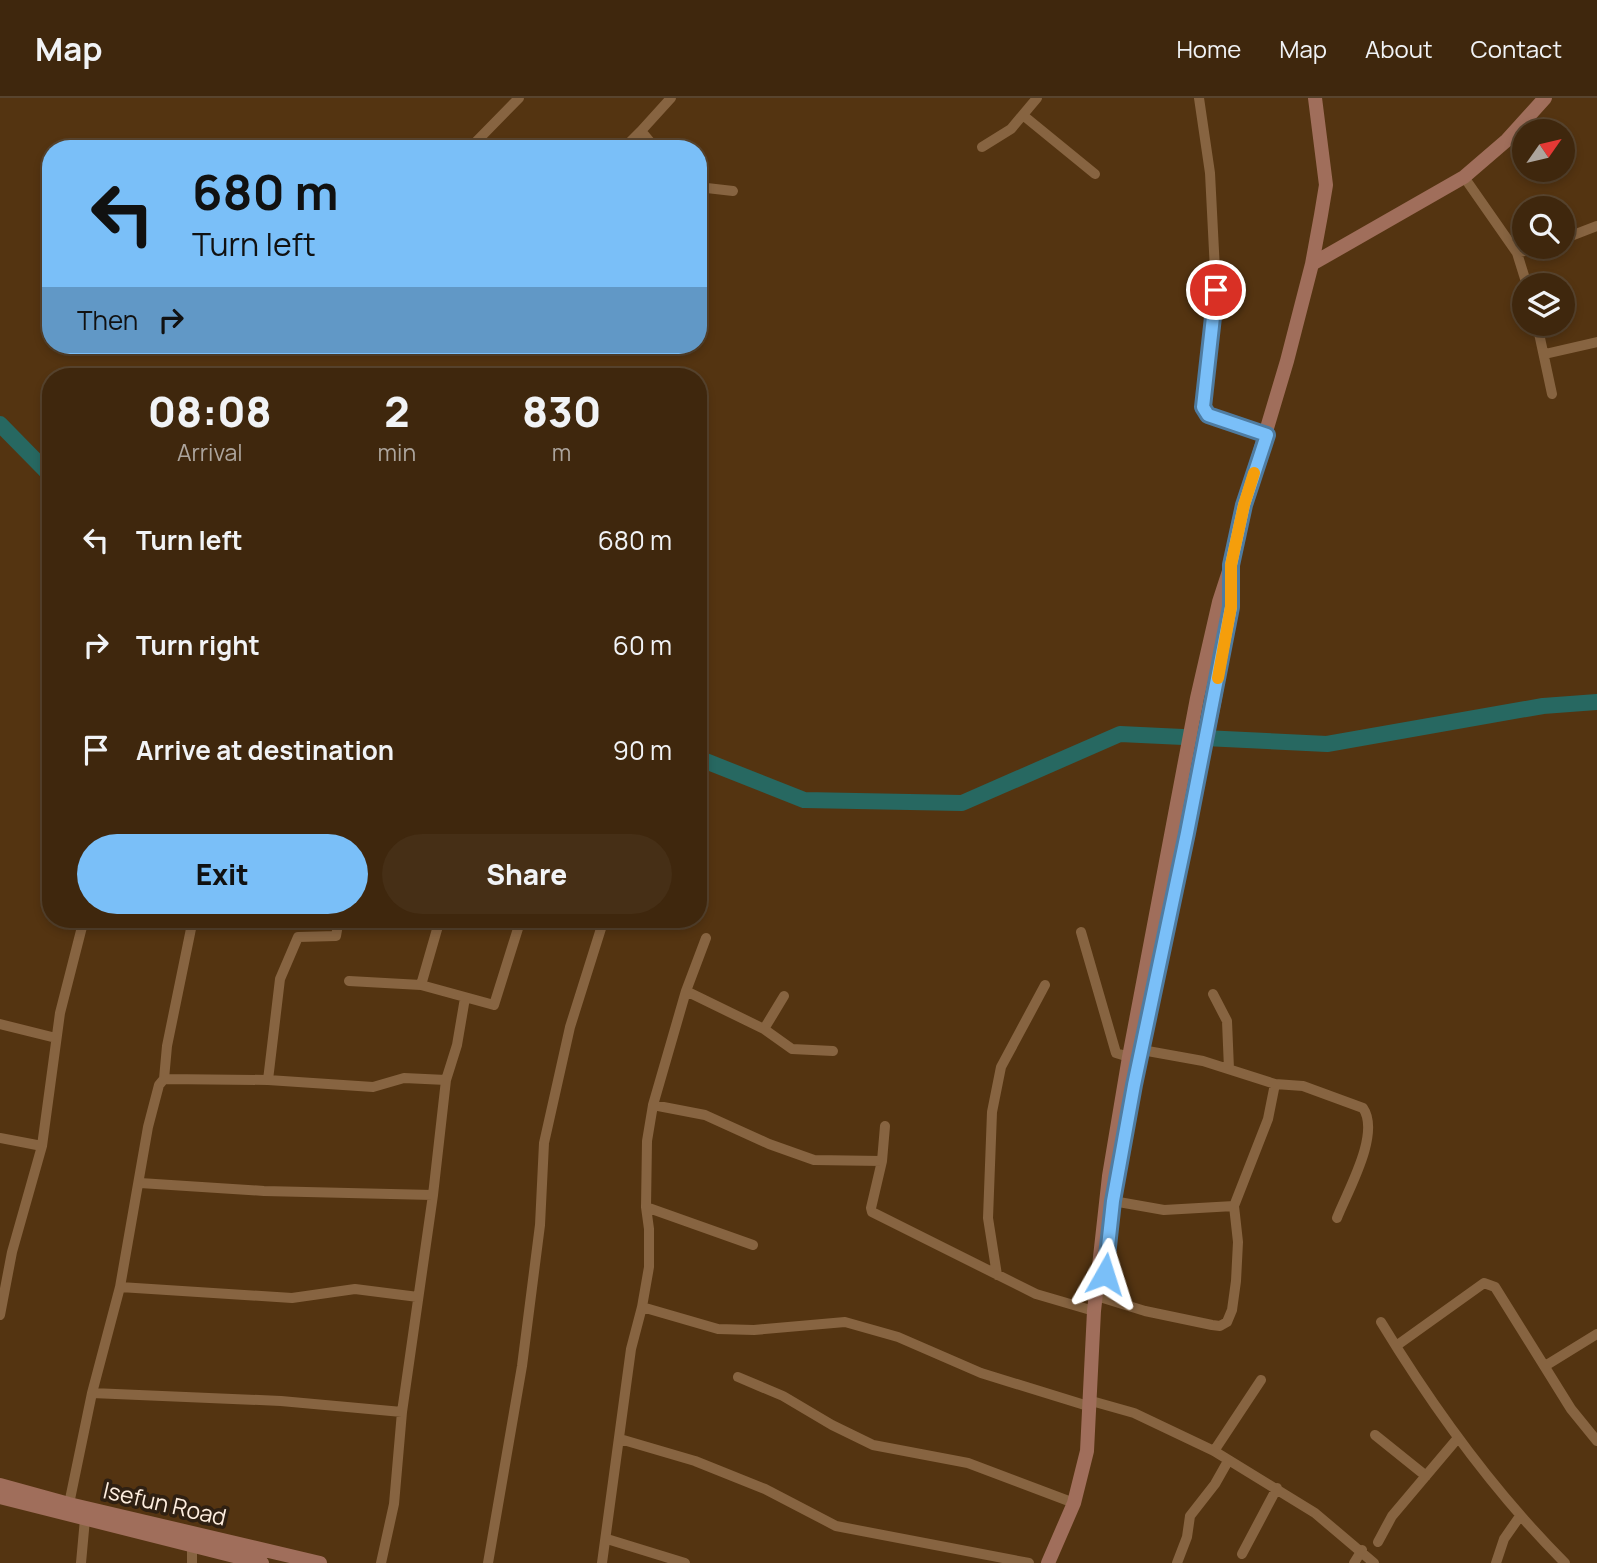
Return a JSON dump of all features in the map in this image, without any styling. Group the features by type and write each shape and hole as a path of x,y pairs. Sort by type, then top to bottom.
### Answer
{"street":[{"path":"478,140 519,98"},
{"path":"632,140 671,98"},
{"path":"982,146 1011,129 1037,98"},
{"path":"1199,98 1210,173 1216,290 1203,407 1208,415 1267,435"},
{"path":"1196,746 1196,698 1219,602 1312,264 1326,185 1315,98"},
{"path":"1312,264 1464,177 1507,141 1545,98"},
{"path":"1024,116 1095,174"},
{"path":"641,131 648,140"},
{"path":"1464,177 1512,246"},
{"path":"707,188 733,191"},
{"path":"1575,234 1597,226"},
{"path":"1540,336 1552,394"},
{"path":"1545,354 1597,342"},
{"path":"1055,1563 1077,1510 1093,1457 1091,1404 1094,1311 1110,1176 1196,746 1213,703 1231,607 1231,565"},
{"path":"0,1315 12,1252 43,1146 56,1038 82,928"},
{"path":"69,1504 92,1393 120,1287 148,1128 159,1085 164,1079 167,1046 191,928"},
{"path":"268,1080 280,979 298,937 336,936 338,928"},
{"path":"421,985 437,928"},
{"path":"349,981 421,985 494,1005 518,928"},
{"path":"488,1563 522,1366 540,1225 544,1143 573,1016 601,928"},
{"path":"1082,932 1116,1053 1203,1061 1275,1084 1303,1086 1363,1108 1367,1114 1369,1129 1367,1144 1337,1219"},
{"path":"602,1563 631,1349 649,1267 647,1141 653,1105 686,991 706,938"},
{"path":"997,1275 988,1218 992,1112 1001,1067 1045,985"},
{"path":"686,991 764,1029 792,1049 833,1051"},
{"path":"1213,994 1227,1021 1229,1069"},
{"path":"764,1029 784,996"},
{"path":"381,1563 394,1504 402,1412 433,1195 446,1080 457,1045 465,998"},
{"path":"0,1024 56,1038"},
{"path":"1048,1563 1074,1503 1087,1451 1113,1201 1136,1054"},
{"path":"164,1079 268,1080 373,1087 404,1078 446,1080"},
{"path":"1103,1298 1145,1311 1212,1325 1220,1326 1227,1322 1232,1310 1236,1281 1238,1242 1234,1206 1268,1119 1275,1084"},
{"path":"653,1105 705,1115 769,1144 814,1160 882,1161"},
{"path":"885,1126 882,1161 872,1212 1036,1294 1094,1311"},
{"path":"0,1138 43,1146"},
{"path":"140,1183 264,1191 433,1195"},
{"path":"1113,1201 1164,1210 1234,1206"},
{"path":"646,1208 753,1244"},
{"path":"0,1249 12,1252"},
{"path":"1396,1346 1484,1283 1494,1287 1571,1409 1597,1441"},
{"path":"120,1287 292,1297 355,1289 418,1297"},
{"path":"642,1307 718,1329 754,1330 845,1322 898,1337 981,1373 1091,1404 1135,1413 1214,1451 1277,1488 1315,1513 1362,1550 1374,1563"},
{"path":"1381,1322 1457,1439 1520,1516 1564,1563"},
{"path":"1545,1366 1597,1334"},
{"path":"738,1377 783,1396 873,1445 968,1463 1074,1503"},
{"path":"1214,1451 1261,1380"},
{"path":"92,1393 281,1401 402,1412"},
{"path":"1375,1435 1426,1476"},
{"path":"620,1439 695,1461 765,1489 835,1526 1029,1563"},
{"path":"1378,1542 1392,1516 1457,1439"},
{"path":"1177,1563 1187,1537 1190,1516 1215,1484 1228,1461"},
{"name":"Isefun Road","path":"0,1485 69,1504 320,1563"},
{"path":"1242,1554 1277,1488"},
{"name":"Isefun Road","path":"0,1497 262,1563"},
{"path":"1496,1563 1504,1539 1520,1516"},
{"path":"81,1563 85,1519"},
{"path":"607,1539 685,1563"},
{"path":"192,1547 192,1563"},
{"path":"1354,1563 1362,1550"}],"waterway":[{"path":"0,424 42,467"},
{"path":"707,762 804,800 962,803 1120,734 1327,744 1543,706 1597,702"}],"slow traffic":[{"path":"1218,678 1231,607 1231,565 1254,473"}],"route":[{"path":"1105,1274 1113,1201 1134,1085 1231,607 1231,565 1244,505 1267,435 1217,419 1208,415 1203,407 1216,290"}]}
